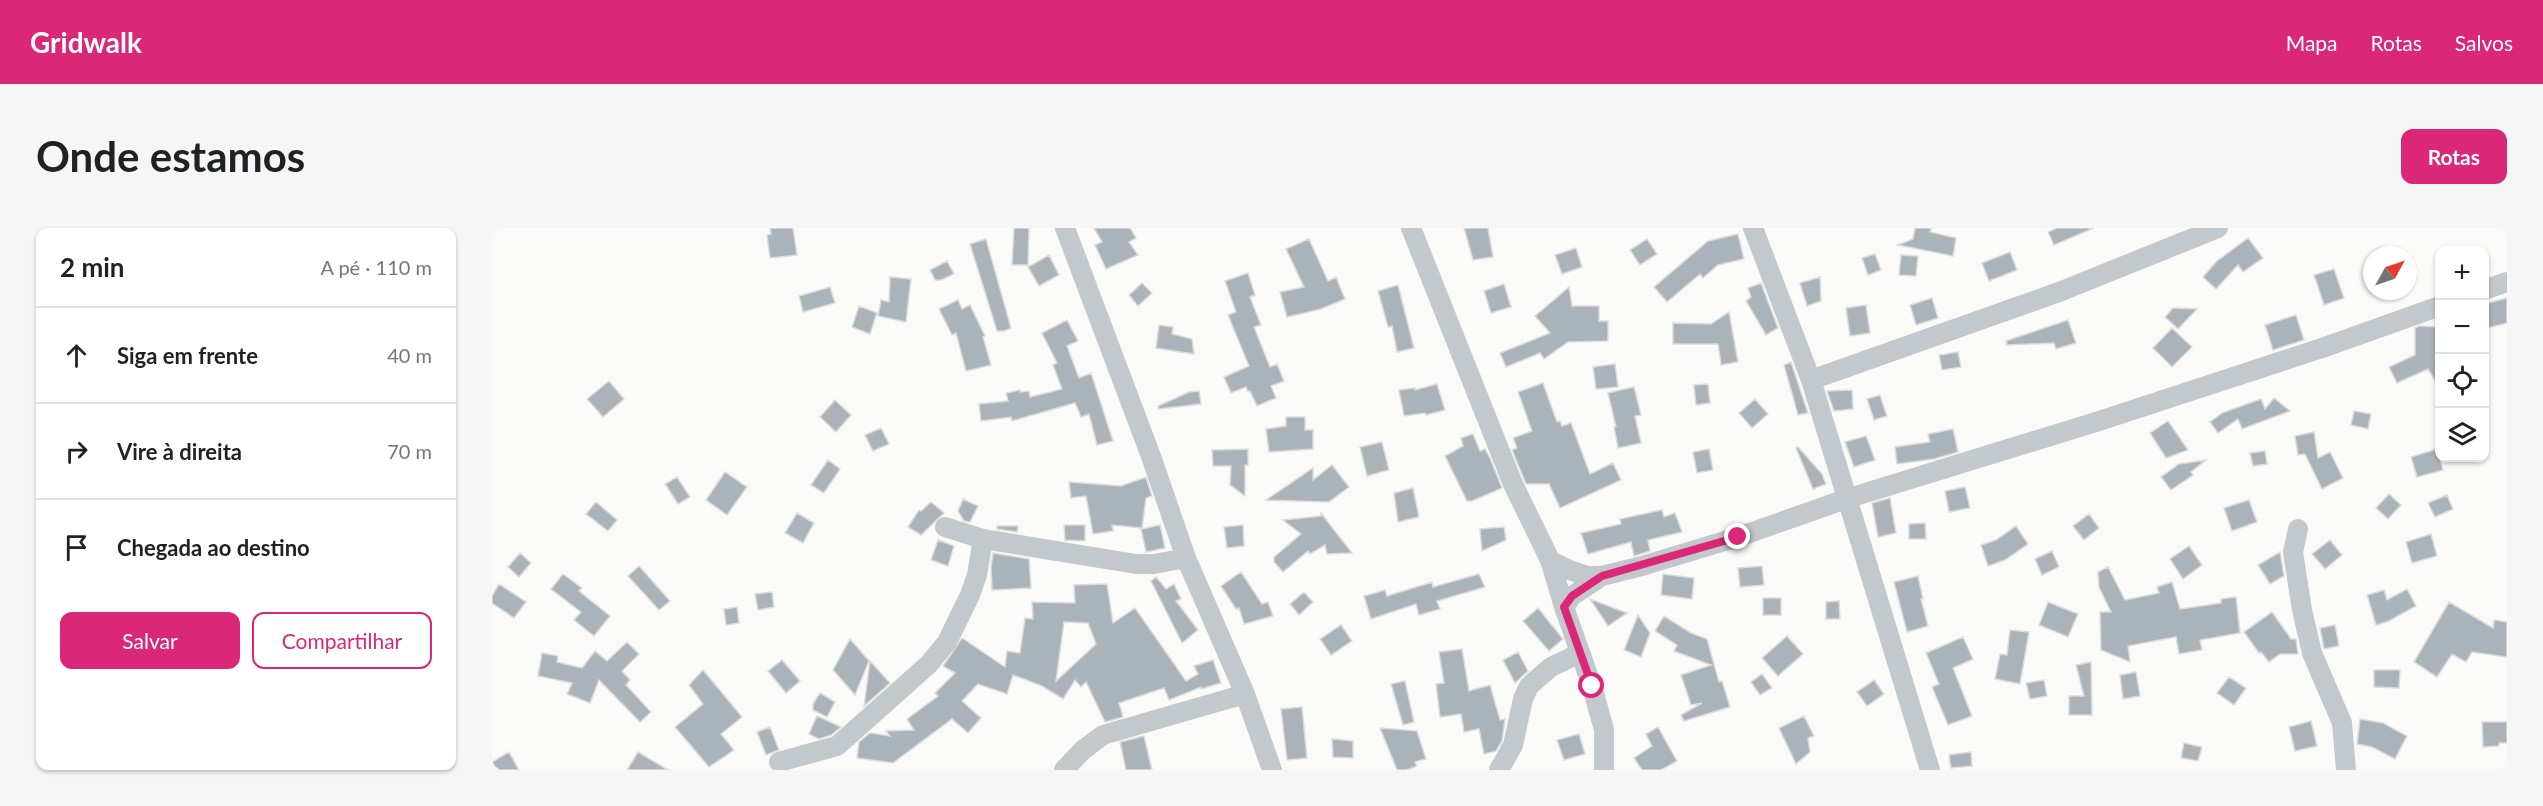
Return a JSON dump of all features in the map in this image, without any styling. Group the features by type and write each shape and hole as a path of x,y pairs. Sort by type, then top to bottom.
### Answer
{"street":[{"path":"1065,228 1152,459 1186,558 1245,694 1272,770"},
{"path":"1411,228 1513,484 1550,560 1604,730 1604,770"},
{"path":"1753,228 1811,380 1849,498 1930,770"},
{"path":"1811,380 2059,292 2218,228"},
{"path":"2489,288 2507,282"},
{"path":"1550,560 1587,576 1602,576 1738,537 1849,498 2322,348 2435,307"},
{"path":"945,527 983,539 1136,564 1155,564 1186,558"},
{"path":"2298,529 2293,552 2302,610 2312,652 2342,723 2346,770"},
{"path":"779,762 837,746 929,664 947,642 970,595 977,575 983,539"},
{"path":"1564,607 1572,596 1602,576"},
{"path":"1499,770 1513,745 1523,699 1529,686 1551,667 1580,653"},
{"path":"1064,770 1083,750 1103,735 1245,694"}],"building":[{"path":"770,228 793,228 797,255 770,258 767,235 771,234"},
{"path":"1014,228 1029,228 1028,265 1012,265"},
{"path":"1094,228 1130,228 1136,238 1129,242 1138,255 1106,269 1095,245 1102,242"},
{"path":"1464,228 1488,228 1493,257 1473,260"},
{"path":"1915,228 1931,228 1930,232 1956,238 1953,256 1898,245 1913,239"},
{"path":"2057,228 2094,228 2054,245 2048,232"},
{"path":"1738,234 1744,259 1718,265 1703,278 1700,274 1667,302 1654,287 1708,241"},
{"path":"2248,238 2263,258 2243,272 2238,265 2216,289 2203,277 2217,261"},
{"path":"986,239 1011,328 1004,331 997,331 970,244"},
{"path":"1309,239 1328,281 1336,277 1345,299 1321,309 1287,317 1280,292 1304,287 1286,249"},
{"path":"1647,239 1657,254 1640,265 1630,250"},
{"path":"1576,248 1582,267 1562,274 1555,255"},
{"path":"2010,252 2017,270 1989,281 1982,263"},
{"path":"1875,254 1881,270 1868,275 1862,258"},
{"path":"1049,255 1059,275 1039,286 1028,267"},
{"path":"1901,255 1918,256 1916,276 1899,275"},
{"path":"947,261 954,274 941,280 935,280 930,270"},
{"path":"2334,269 2344,298 2324,305 2314,275"},
{"path":"1248,273 1255,295 1250,297 1261,325 1254,327 1270,367 1277,364 1284,381 1271,386 1276,398 1257,406 1246,387 1231,393 1224,377 1249,366 1228,315 1236,312 1225,281"},
{"path":"890,277 911,279 906,322 878,316 881,300 889,302"},
{"path":"1820,277 1821,301 1807,306 1800,283"},
{"path":"1142,283 1152,293 1138,306 1129,295"},
{"path":"1761,283 1778,328 1766,335 1746,301 1751,297 1748,288"},
{"path":"1504,284 1511,307 1491,313 1484,291"},
{"path":"1398,285 1414,348 1397,352 1392,326 1388,327 1378,291"},
{"path":"830,287 835,303 803,312 799,296"},
{"path":"1569,287 1572,306 1599,306 1599,321 1608,321 1608,341 1568,342 1544,359 1540,353 1506,367 1500,353 1550,333 1535,316"},
{"path":"1932,298 1938,318 1916,325 1910,305"},
{"path":"2507,298 2507,323 2489,328 2489,303"},
{"path":"958,300 962,309 970,305 985,336 983,337 991,365 966,371 956,333 952,335 939,309"},
{"path":"1866,305 1870,333 1850,336 1846,308"},
{"path":"859,306 877,313 870,334 852,327"},
{"path":"2173,308 2197,309 2178,329 2165,317"},
{"path":"1729,312 1738,362 1721,365 1718,344 1673,344 1673,323 1711,324"},
{"path":"2296,315 2304,340 2273,350 2265,325"},
{"path":"1067,320 1078,341 1067,346 1079,378 1091,373 1113,441 1097,445 1089,414 1081,417 1075,403 1012,421 1011,417 981,421 979,404 1008,401 1006,393 1029,391 1030,397 1062,389 1053,365 1057,363 1042,333"},
{"path":"2068,320 2076,343 2056,349 2054,343 2007,345 2006,341"},
{"path":"1159,325 1173,327 1172,334 1192,339 1194,354 1156,348"},
{"path":"2435,327 2435,380 2428,369 2397,383 2389,367 2415,355 2415,328"},
{"path":"2172,328 2192,347 2172,367 2153,348"},
{"path":"1958,352 1961,367 1942,370 1939,355"},
{"path":"1791,362 1808,413 1798,415 1784,365"},
{"path":"1615,364 1618,387 1596,389 1593,367"},
{"path":"609,381 624,399 603,417 587,399"},
{"path":"1543,383 1557,422 1560,421 1562,426 1571,423 1590,474 1613,463 1621,480 1560,508 1549,484 1526,484 1512,450 1517,448 1513,438 1532,431 1518,392"},
{"path":"1437,384 1445,410 1426,415 1425,413 1404,416 1399,390 1415,388 1415,390"},
{"path":"1708,384 1710,403 1696,405 1694,385"},
{"path":"1634,387 1641,415 1635,416 1641,443 1618,448 1608,393"},
{"path":"1852,390 1853,409 1834,411 1827,391"},
{"path":"1199,391 1201,404 1159,409 1158,406 1189,392"},
{"path":"1880,395 1887,416 1874,420 1867,399"},
{"path":"2274,398 2290,411 2242,429 2238,419 2218,433 2210,422 2222,413 2261,399 2265,409"},
{"path":"1755,399 1768,414 1752,428 1739,413"},
{"path":"835,400 851,415 836,432 820,417"},
{"path":"2354,411 2371,414 2368,429 2351,425"},
{"path":"1286,417 1305,417 1305,430 1313,430 1313,449 1269,452 1266,429 1286,426"},
{"path":"2168,421 2188,450 2166,458 2150,433"},
{"path":"881,428 889,444 873,451 865,435"},
{"path":"1953,429 1958,452 1934,459 1897,464 1895,447 1930,442 1928,434"},
{"path":"2314,432 2318,458 2330,452 2343,478 2322,489 2305,454 2298,455 2295,436"},
{"path":"1473,434 1480,451 1485,449 1490,458 1502,488 1467,501 1445,456 1463,446 1461,438"},
{"path":"1866,436 1875,460 1854,467 1845,442"},
{"path":"1382,442 1389,470 1367,476 1360,447"},
{"path":"1798,447 1822,474 1826,484 1813,489 1796,448"},
{"path":"1248,449 1248,465 1245,465 1245,496 1230,485 1231,466 1213,466 1212,450"},
{"path":"1709,449 1713,470 1697,473 1693,452"},
{"path":"2435,450 2435,462 2441,462 2443,470 2417,477 2411,457"},
{"path":"2265,451 2267,464 2253,466 2250,453"},
{"path":"828,460 840,469 824,493 811,485"},
{"path":"2206,460 2191,472 2193,475 2171,490 2161,477 2179,464"},
{"path":"1332,465 1349,487 1329,502 1266,500 1313,468 1313,480"},
{"path":"725,472 747,487 727,515 706,500"},
{"path":"677,477 690,497 678,504 665,484"},
{"path":"1146,477 1152,496 1146,498 1142,528 1112,525 1113,531 1093,534 1086,496 1071,498 1069,482 1121,486"},
{"path":"1965,487 1970,508 1949,512 1945,491"},
{"path":"1413,488 1419,517 1398,522 1394,493"},
{"path":"2389,494 2401,505 2388,519 2376,508"},
{"path":"2447,495 2453,509 2435,517 2428,503"},
{"path":"1890,498 1896,533 1878,537 1872,503"},
{"path":"963,499 978,506 970,522 964,521 958,511"},
{"path":"2249,500 2257,522 2232,531 2224,508"},
{"path":"596,502 617,520 608,531 586,514"},
{"path":"931,502 944,513 921,535 908,527 919,510 921,511"},
{"path":"1662,510 1664,517 1675,513 1682,532 1648,540 1650,551 1634,556 1631,542 1588,554 1581,533 1621,524 1620,519"},
{"path":"797,513 814,523 803,543 785,533"},
{"path":"1321,513 1352,553 1327,554 1325,545 1310,554 1308,551 1283,572 1274,562 1274,557 1301,534 1283,520 1321,516"},
{"path":"2089,514 2099,528 2084,540 2073,526"},
{"path":"1925,523 1926,539 1909,539 1909,524"},
{"path":"1064,525 1085,525 1085,541 1065,540"},
{"path":"1160,525 1165,548 1146,552 1141,529"},
{"path":"1243,525 1244,546 1227,548 1224,527"},
{"path":"997,526 1018,526 1017,532 997,529"},
{"path":"2016,526 2028,544 2005,560 1988,566 1981,545 1996,540"},
{"path":"1504,527 1506,540 1482,551 1480,529"},
{"path":"2431,534 2437,556 2412,563 2406,542"},
{"path":"938,540 954,546 948,566 931,560"},
{"path":"2330,540 2342,555 2325,569 2312,554"},
{"path":"2189,546 2202,565 2183,579 2170,559"},
{"path":"2052,551 2059,567 2042,575 2035,559"},
{"path":"2280,552 2284,576 2270,584 2258,565"},
{"path":"520,553 531,563 519,577 508,567"},
{"path":"993,553 1029,559 1031,588 992,590"},
{"path":"639,566 670,601 659,610 628,576"},
{"path":"1762,566 1764,585 1740,587 1738,568"},
{"path":"2108,567 2125,600 2159,593 2157,587 2172,582 2180,609 2221,603 2221,599 2236,597 2240,633 2200,640 2202,650 2179,654 2176,637 2128,646 2130,662 2101,650 2100,612 2111,612 2099,587 2098,572"},
{"path":"1241,572 1262,604 1268,602 1273,616 1244,624 1239,608 1236,609 1221,586"},
{"path":"563,574 582,588 579,591 610,616 594,636 574,620 581,612 551,589"},
{"path":"1479,574 1485,587 1437,601 1440,609 1419,615 1416,604 1371,619 1364,596 1385,590 1387,596 1432,582 1433,587"},
{"path":"1663,574 1694,578 1692,599 1661,595"},
{"path":"1918,576 1928,626 1907,632 1894,582"},
{"path":"1156,577 1166,589 1174,584 1181,599 1176,601 1198,630 1182,643 1151,581"},
{"path":"499,584 526,602 514,618 492,603 492,596"},
{"path":"1107,584 1113,623 1135,608 1186,681 1198,674 1194,666 1213,660 1221,683 1201,689 1201,687 1169,700 1164,688 1119,703 1123,717 1105,722 1086,682 1081,687 1075,680 1063,699 1042,686 1013,675 1007,694 978,684 962,701 981,718 968,733 952,719 893,763 857,758 859,742 870,733 890,736 886,731 914,730 907,719 938,696 935,693 955,673 943,666 962,638 1005,667 1007,651 1020,653 1025,618 1033,619 1032,602 1075,603 1074,585","holes":["1064,622 1088,623 1096,644 1056,681"]},
{"path":"2407,589 2416,606 2389,621 2376,625 2367,595 2384,590 2387,600"},
{"path":"772,592 774,607 758,610 755,594"},
{"path":"1304,592 1313,602 1299,615 1290,604"},
{"path":"1763,598 1781,598 1781,615 1763,615"},
{"path":"1590,599 1627,613 1608,626"},
{"path":"1839,601 1840,619 1826,619 1826,602"},
{"path":"2048,602 2078,614 2068,637 2039,625"},
{"path":"2449,602 2493,628 2494,620 2507,622 2507,657 2472,652 2466,662 2452,654 2437,677 2414,662"},
{"path":"737,607 739,623 726,625 724,609"},
{"path":"1538,608 1563,639 1549,651 1523,621"},
{"path":"2272,612 2291,639 2296,639 2298,654 2280,654 2269,662 2261,652 2259,653 2244,632"},
{"path":"1638,615 1650,633 1641,657 1624,650"},
{"path":"1664,616 1691,633 1707,639 1719,682 1722,681 1730,707 1684,721 1681,715 1702,703 1691,705 1681,675 1711,665 1674,651 1677,645 1655,631"},
{"path":"1341,625 1352,641 1331,655 1320,639"},
{"path":"2335,625 2339,646 2324,649 2320,628"},
{"path":"2010,630 2029,632 2020,684 1995,679 2000,654 2007,655"},
{"path":"1787,636 1803,654 1778,676 1762,658"},
{"path":"1963,637 1973,659 1953,668 1972,716 1948,725 1932,687 1939,684 1926,653"},
{"path":"850,639 869,661 855,695 833,670"},
{"path":"627,642 639,654 622,671 630,680 626,685 651,712 640,722 599,680 590,703 567,694 572,683 538,676 542,653 558,656 557,662 582,668 595,651 607,661"},
{"path":"1462,649 1469,691 1490,685 1500,720 1505,719 1502,741 1496,751 1484,754 1479,729 1464,732 1461,714 1440,717 1436,684 1444,683 1439,652"},
{"path":"1518,652 1528,671 1515,683 1503,660"},
{"path":"782,660 800,681 786,693 768,671"},
{"path":"870,661 890,683 864,706"},
{"path":"2091,662 2092,715 2069,715 2069,696 2084,696 2076,665"},
{"path":"703,670 742,717 721,734 734,750 709,767 675,727 703,704 689,685"},
{"path":"2374,670 2400,670 2399,688 2374,687"},
{"path":"2136,672 2140,696 2123,699 2120,675"},
{"path":"1762,674 1772,688 1760,695 1751,682"},
{"path":"2229,677 2246,688 2234,705 2217,693"},
{"path":"1874,680 1884,694 1867,706 1857,692"},
{"path":"2044,680 2047,696 2030,699 2026,683"},
{"path":"1405,681 1414,722 1403,725 1391,684"},
{"path":"820,693 835,702 827,717 813,710 813,704"},
{"path":"1302,707 1307,758 1287,760 1281,709"},
{"path":"817,716 841,727 831,735 819,739 809,734"},
{"path":"1804,716 1814,736 1808,738 1810,752 1796,764 1779,728"},
{"path":"2360,719 2383,723 2407,736 2395,759 2372,747 2357,744"},
{"path":"2311,721 2317,746 2295,751 2289,727"},
{"path":"2482,722 2507,722 2507,743 2483,747"},
{"path":"770,727 779,750 766,755 757,732"},
{"path":"1658,727 1677,761 1661,770 1642,770 1634,758 1652,746 1646,734"},
{"path":"1380,728 1417,731 1426,759 1415,762 1417,766 1397,770"},
{"path":"1579,734 1585,754 1564,760 1557,740"},
{"path":"1144,736 1152,770 1126,770 1120,742"},
{"path":"1332,739 1353,741 1353,758 1333,757"},
{"path":"2184,743 2202,747 2198,761 2181,758"},
{"path":"509,752 519,770 492,770 492,762"},
{"path":"638,752 668,770 627,770"},
{"path":"1971,752 1972,766 1951,768 1949,755"}],"route":[{"path":"1592,686 1564,607 1572,596 1602,576 1738,537"}]}
